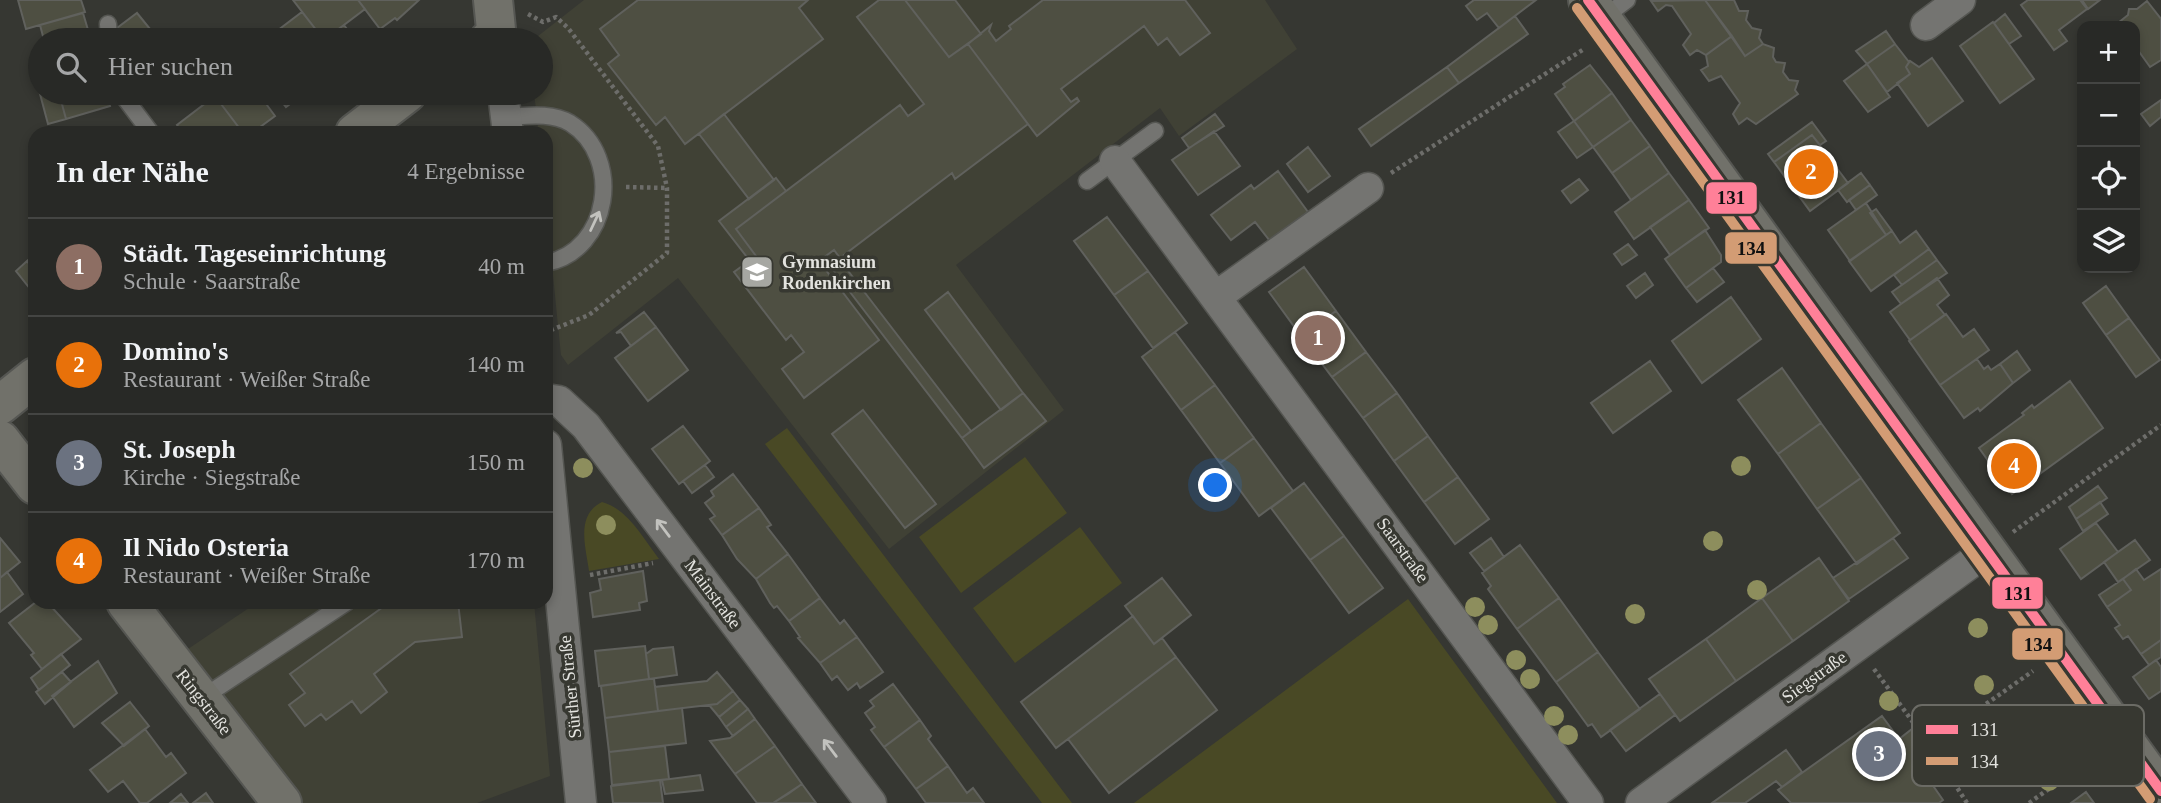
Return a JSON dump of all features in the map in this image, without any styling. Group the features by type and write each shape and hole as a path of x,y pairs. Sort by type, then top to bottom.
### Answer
{"street":[{"path":"493,0 494,28"},
{"path":"1926,25 1960,0"},
{"path":"1607,12 2099,705"},
{"path":"364,126 391,105"},
{"name":"Saarstraße","path":"1115,161 1588,803"},
{"path":"1217,296 1368,188"},
{"path":"0,405 28,383"},
{"name":"Mainstraße","path":"553,400 559,401 586,426 871,803"},
{"path":"0,440 28,476"},
{"name":"Sürther Straße","path":"553,518 581,803"},
{"name":"Siegstraße","path":"1641,803 1987,551"},
{"name":"Ringstraße","path":"132,609 282,803"},
{"path":"2144,767 2161,791"}],"lane":[{"path":"130,105 146,126"},
{"path":"506,114 547,115 569,123 591,144 600,163 604,187 602,206 594,228 579,247 553,261"},
{"path":"1087,181 1155,131"},
{"path":"202,698 336,609"}],"path":[{"path":"1368,188 1607,12"},
{"path":"604,187 667,188"},
{"path":"2045,509 2161,425"},
{"path":"559,580 685,557"},
{"path":"1857,646 1912,721"},
{"path":"1985,705 2060,653"},
{"path":"1956,786 1967,803"},
{"path":"2029,803 2053,786"}],"shaded area":[{"name":"Gymnasium Rodenkirchen","path":"584,0 1265,0 1297,49 1179,136 1160,108 956,265 1064,410 889,549 678,278 568,365 561,355 553,276 553,126 538,126 536,105 553,105 553,28 548,28"},
{"path":"787,428 1072,803 1042,803 765,444"},
{"path":"1025,457 1067,513 961,593 919,537"},
{"path":"602,502 620,511 627,518 659,559 589,571 585,523 588,515"},
{"path":"1080,527 1122,583 1015,663 973,608"},
{"path":"1408,599 1557,803 1134,803"},
{"path":"248,609 535,609 550,776 477,803 300,803 185,651"}],"building":[{"path":"18,0 81,0 85,12 26,29"},
{"path":"293,0 358,0 365,9 340,28 315,28"},
{"path":"358,0 419,0 397,20 395,18 379,28"},
{"path":"638,0 808,0 799,8 823,39 685,144 665,117 656,125 608,64 619,55 600,29"},
{"path":"879,0 905,0 949,57 968,44 1028,124 955,179 952,173 840,258 834,250 819,261 879,340 804,398 782,369 804,352 791,335 786,340 734,272 756,256 736,229 900,105 908,116 924,104 857,17"},
{"path":"905,0 955,0 981,34 949,57"},
{"path":"1043,0 1185,0 1210,33 1180,55 1167,38 1158,45 1144,26 1061,89 1071,102 1077,98 1079,101 1037,136 968,44 991,25 989,31 996,41 1011,29 1009,26"},
{"path":"1474,0 1536,0 1499,28 1487,13 1477,20 1466,6"},
{"path":"1705,0 1734,0 1739,11 1748,11 1746,20 1752,28 1761,30 1759,38 1763,44 1745,56"},
{"path":"1705,0 1732,36 1706,55 1697,50 1690,55 1683,45 1691,34 1672,6 1666,5 1658,11 1651,1"},
{"path":"2028,0 2080,0 2087,9 2059,30 2067,41 2054,50 2021,5"},
{"path":"2082,0 2100,0 2088,9"},
{"path":"2147,1 2161,19 2161,60 2150,67 2140,53 2140,21 2120,21 2128,15 2129,9 2137,9"},
{"path":"302,12 315,28 281,28"},
{"path":"83,13 87,28 41,28 40,25"},
{"path":"137,13 149,28 117,28"},
{"path":"2005,14 2021,36 2009,44 1994,23"},
{"path":"1515,16 1528,34 1459,83 1447,67"},
{"path":"1993,22 2034,79 2000,103 1960,46"},
{"path":"1886,31 1895,44 1867,64 1856,51"},
{"path":"1732,36 1745,56 1763,44 1774,48 1773,57 1776,62 1785,63 1783,72 1789,80 1798,81 1795,90 1798,94 1756,124 1747,118 1739,124 1733,114 1740,103 1721,76 1709,81 1701,70 1708,66 1706,55"},
{"path":"1895,44 1909,62 1906,67 1910,74 1887,92 1867,64"},
{"path":"1932,58 1963,101 1928,126 1897,83 1910,74 1906,67 1910,61 1919,67"},
{"path":"1867,64 1890,97 1868,112 1844,81"},
{"path":"1590,65 1612,93 1574,121 1555,94 1565,87 1563,84"},
{"path":"1447,67 1459,83 1371,146 1359,129"},
{"path":"1612,93 1631,120 1593,147 1574,121"},
{"path":"2161,100 2161,117 2150,126 2141,114"},
{"path":"43,105 62,105 66,119 48,124"},
{"path":"62,105 110,105 110,106 66,119"},
{"path":"203,105 222,105 238,126 178,126"},
{"path":"222,105 267,105 275,116 261,126 238,126"},
{"path":"724,114 774,180 749,199 699,134"},
{"path":"1215,114 1224,126 1189,148 1182,138"},
{"path":"1631,120 1650,146 1612,173 1593,147"},
{"path":"1574,121 1593,147 1577,158 1558,132"},
{"path":"1812,122 1826,141 1820,145 1812,135 1774,162 1768,154"},
{"path":"1214,131 1240,166 1198,195 1172,160"},
{"path":"1812,135 1848,183 1810,211 1774,162"},
{"path":"1650,146 1669,173 1631,200 1612,173"},
{"path":"1308,147 1330,176 1308,192 1287,164"},
{"path":"1278,171 1308,212 1270,241 1255,222 1231,240 1211,215 1251,185 1254,189"},
{"path":"1669,173 1689,200 1634,239 1615,212"},
{"path":"1861,173 1870,185 1847,202 1838,190"},
{"path":"776,178 786,191 736,229 756,256 750,261 719,221"},
{"path":"1579,179 1588,190 1571,203 1562,191"},
{"path":"1870,185 1877,195 1856,210 1849,200"},
{"path":"1689,200 1709,228 1670,255 1650,227"},
{"path":"1866,203 1886,235 1850,261 1828,230"},
{"path":"1876,209 1892,231 1886,235 1870,213"},
{"path":"1107,217 1148,271 1114,295 1074,241"},
{"path":"1705,230 1721,255 1721,262 1686,288 1665,259"},
{"path":"1892,231 1900,243 1916,231 1929,249 1871,291 1849,261"},
{"path":"1628,244 1637,255 1622,265 1614,254"},
{"path":"1929,249 1937,260 1902,285 1894,275"},
{"path":"839,259 971,431 962,438 830,266"},
{"path":"1937,260 1947,273 1901,304 1892,292"},
{"path":"27,261 28,286 16,271"},
{"path":"1304,267 1336,311 1301,336 1269,292"},
{"path":"1713,268 1724,282 1697,302 1686,288"},
{"path":"1148,271 1187,323 1153,348 1114,295"},
{"path":"1645,273 1653,285 1636,298 1627,286"},
{"path":"1937,278 1949,295 1937,305 1945,315 1910,340 1890,312"},
{"path":"2106,286 2129,318 2106,335 2083,303"},
{"path":"948,292 1023,393 1001,410 925,310"},
{"path":"1731,297 1761,339 1702,383 1672,341"},
{"path":"1336,311 1366,352 1332,377 1301,336"},
{"path":"644,312 656,327 631,346 621,332 616,333"},
{"path":"1946,314 1963,337 1974,329 1989,350 1940,385 1909,341"},
{"path":"2129,318 2160,360 2136,377 2106,335"},
{"path":"656,327 688,370 648,401 615,358"},
{"path":"1175,332 1215,385 1181,410 1142,357"},
{"path":"2017,351 2030,370 2013,383 2000,364"},
{"path":"1366,352 1397,393 1363,418 1332,377"},
{"path":"1977,359 1984,369 1988,366 1991,370 2000,364 2013,383 1980,411 1978,408 1964,418 1940,385"},
{"path":"1650,361 1671,391 1613,433 1591,403"},
{"path":"1782,368 1821,423 1778,454 1738,400"},
{"path":"2070,381 2103,428 2012,494 1979,448 2024,415 2022,413 2032,405 2034,408"},
{"path":"1215,385 1254,438 1220,463 1181,410"},
{"path":"1023,393 1046,421 984,468 962,438"},
{"path":"1397,393 1428,436 1394,461 1363,418"},
{"path":"863,410 936,504 905,528 832,434"},
{"path":"1821,423 1861,478 1817,509 1778,454"},
{"path":"683,426 710,461 679,484 652,449"},
{"path":"1428,436 1458,477 1424,502 1394,461"},
{"path":"1254,438 1293,491 1259,516 1220,463"},
{"path":"705,465 714,477 692,493 683,481"},
{"path":"733,474 759,508 722,535 710,519 715,516 705,503 714,496 711,491"},
{"path":"1458,477 1489,519 1455,544 1424,502"},
{"path":"1861,478 1900,533 1857,564 1817,509"},
{"path":"1304,483 1344,536 1310,560 1271,508"},
{"path":"2098,486 2107,498 2076,519 2069,507"},
{"path":"2100,502 2108,514 2083,531 2076,519"},
{"path":"759,508 771,525 767,527 788,554 756,579 737,559 722,535"},
{"path":"2096,523 2118,552 2081,579 2060,549"},
{"path":"1344,536 1383,588 1349,613 1310,560"},
{"path":"0,538 20,562 0,578"},
{"path":"1491,538 1504,557 1484,571 1470,553"},
{"path":"1893,538 1908,558 1849,599 1833,578"},
{"path":"2135,540 2150,560 2118,582 2104,562"},
{"path":"1520,545 1559,598 1517,629 1488,589 1491,586 1482,573"},
{"path":"788,554 820,598 789,621 777,606 774,608 770,603 756,579"},
{"path":"1819,558 1849,601 1793,641 1762,598"},
{"path":"2136,569 2144,580 2161,569 2161,640 2141,654 2128,636 2123,639 2115,628 2120,625 2107,607 2131,590 2123,579"},
{"path":"643,571 647,601 639,603 640,610 593,617 590,593 601,590 599,579"},
{"path":"7,572 23,594 0,612 0,578"},
{"path":"1162,578 1191,615 1154,644 1125,606"},
{"path":"2123,579 2131,590 2107,607 2099,595"},
{"path":"820,598 840,624 844,620 857,637 820,663 798,638 800,637 789,621"},
{"path":"1559,598 1598,652 1556,682 1517,629"},
{"path":"1762,598 1793,641 1736,681 1706,639"},
{"path":"28,608 53,609 81,639 42,669 31,655 34,653 9,623"},
{"path":"380,609 459,609 462,637 415,642 374,674 387,692 361,713 352,701 326,720 321,714 305,726 289,705 305,693 290,674"},
{"path":"1133,616 1154,644 1162,638 1176,657 1056,748 1021,702"},
{"path":"857,637 883,672 860,688 857,683 848,690 837,676 832,680 820,663"},
{"path":"1706,639 1736,681 1680,721 1649,679"},
{"path":"2161,640 2161,657 2149,665 2141,654"},
{"path":"645,646 649,679 599,686 595,651"},
{"path":"673,647 677,675 649,679 646,654 653,649"},
{"path":"1598,652 1640,709 1601,737 1592,724 1588,726 1556,682"},
{"path":"61,654 70,665 39,690 31,678"},
{"path":"1176,657 1217,710 1109,793 1068,739"},
{"path":"2156,660 2161,667 2161,691 2149,699 2133,677"},
{"path":"98,661 117,693 74,727 52,696"},
{"path":"62,672 71,682 45,704 36,692"},
{"path":"717,672 733,691 717,704 658,711 655,687 707,681"},
{"path":"654,679 658,711 605,718 601,686"},
{"path":"893,684 920,720 884,747 871,730 875,727 865,713 874,706 870,701"},
{"path":"733,691 740,700 719,717 709,705 717,704"},
{"path":"1660,694 1675,715 1626,751 1610,730"},
{"path":"740,700 748,709 726,727 719,717"},
{"path":"130,702 149,726 124,746 102,723"},
{"path":"682,708 686,743 609,752 605,718"},
{"path":"748,709 755,719 733,736 726,727"},
{"path":"1882,716 1899,739 1912,729 1912,786 1933,786 1943,800 1939,803 1791,803 1778,790"},
{"path":"755,719 775,746 735,774 710,741 730,738"},
{"path":"920,720 931,736 928,739 948,766 916,789 884,747"},
{"path":"145,729 166,757 171,753 186,773 147,803 140,803 123,781 108,792 90,770"},
{"path":"665,746 669,779 612,785 609,752"},
{"path":"775,746 802,784 773,803 757,803 735,774"},
{"path":"1786,750 1802,772 1782,787 1776,781 1745,803 1712,803"},
{"path":"948,766 967,793 973,788 984,803 926,803 916,789"},
{"path":"700,775 703,790 665,794 662,780"},
{"path":"660,780 663,803 613,803 611,786"},
{"path":"802,784 816,803 773,803 788,794"},
{"path":"2086,792 2094,803 2071,803"},
{"path":"206,793 213,803 193,803"},
{"path":"181,794 188,803 170,803"}],"transit line":[{"name":"131","path":"1588,0 2099,705"},
{"name":"134","path":"1577,8 2082,705"},
{"name":"131","path":"2144,768 2161,791"},
{"name":"134","path":"2141,786 2150,799"}],"place":[{"name":"Domino's","path":"1811,172"},
{"name":"Gymnasium Rodenkirchen","path":"757,272"},
{"name":"Städt. Tageseinrichtung","path":"1318,338"},
{"name":"Il Nido Osteria","path":"2014,466"},
{"name":"St. Joseph","path":"1879,754"}]}
